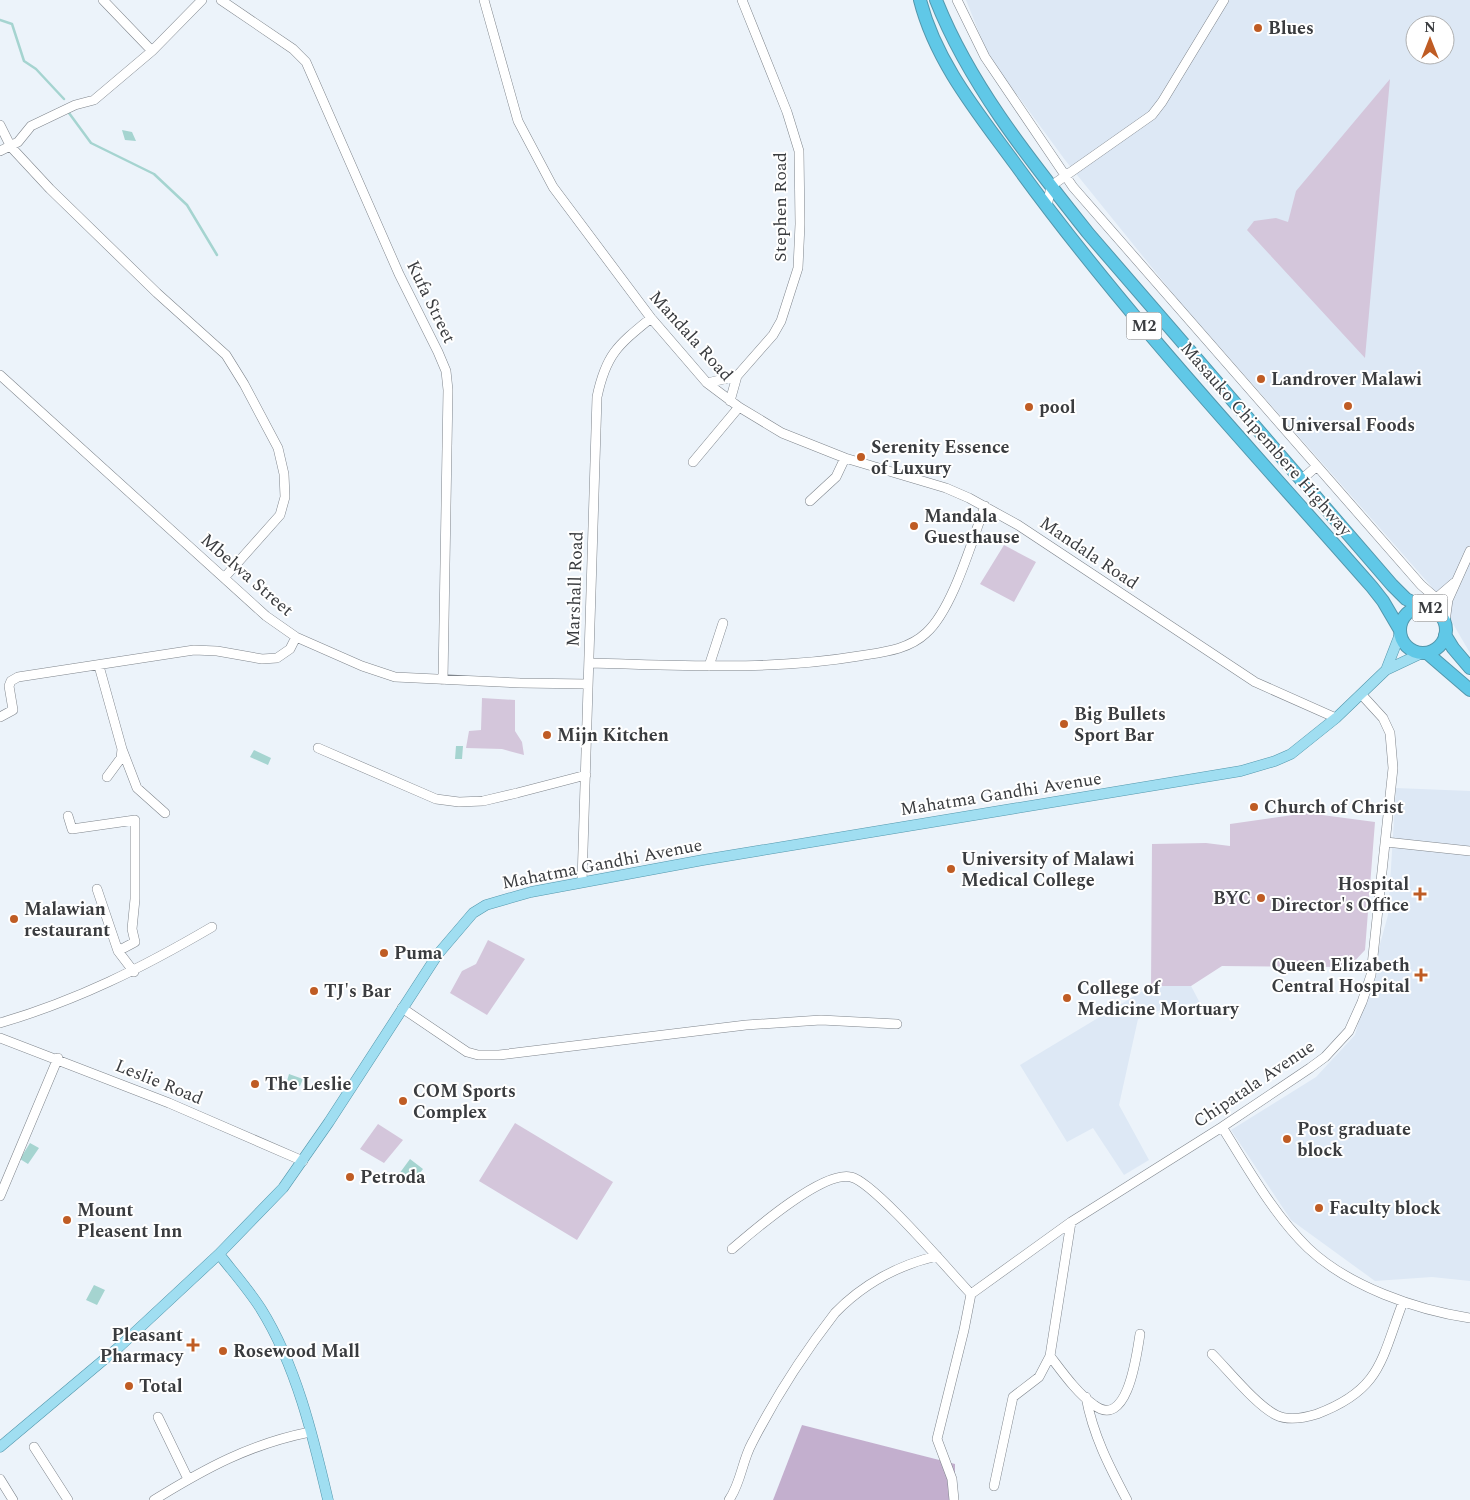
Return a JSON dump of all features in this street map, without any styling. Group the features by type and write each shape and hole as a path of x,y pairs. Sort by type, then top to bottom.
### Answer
{"highway":[{"name":"Masauko Chipembere Highway","path":"920,0 936,44 953,76 1046,207 1115,291 1372,587 1383,601 1400,632"},
{"name":"Masauko Chipembere Highway","path":"936,0 967,66 1051,186 1088,233 1392,585 1406,598 1424,607"},
{"name":"M2","path":"1470,668 1453,648 1437,612 1424,607 1409,612 1401,623 1400,632 1410,649 1424,653 1470,690"},
{"name":"M2","path":"1424,653 1435,649 1442,643 1445,628"}],"main road":[{"name":"Mahatma Gandhi Avenue","path":"1386,670 1400,632"},
{"name":"Mahatma Gandhi Avenue","path":"0,1447 119,1347 219,1254 283,1188 303,1161 438,954 473,912 508,897 582,882 826,839 1241,771 1291,754 1336,718 1386,670 1424,653"},
{"path":"219,1254 260,1308 275,1335 310,1432 328,1500"}],"street":[{"path":"103,0 152,51"},
{"path":"0,152 11,147 31,126 75,105 94,100 152,51 202,0"},
{"name":"Kufa Street","path":"221,0 293,49 306,62 399,274 446,371 448,390 443,680"},
{"name":"Mandala Road","path":"484,0 518,121 553,187 651,318 707,383 730,401 782,433 845,458 946,488 985,506 1018,525 1255,682 1336,718"},
{"name":"Stephen Road","path":"730,401 737,376 768,342 782,321 798,268 800,224 798,151 787,112 742,0"},
{"path":"957,0 985,57 1066,176 1148,274 1421,585 1436,598"},
{"path":"1046,207 1051,186 1152,115 1162,102 1224,0"},
{"path":"0,125 11,147 74,213 226,356 244,384 278,448 284,474 285,497 280,515 224,578"},
{"name":"Marshall Road","path":"582,882 597,397 604,368 611,354 651,318"},
{"name":"Mbelwa Street","path":"0,375 266,616 296,637 380,673 443,680 588,684"},
{"path":"707,383 737,376"},
{"path":"693,462 739,407"},
{"path":"810,501 836,477 845,458"},
{"path":"1301,480 1317,466"},
{"path":"590,663 708,666 793,665 888,651 911,644 927,632 940,617 955,585 985,506"},
{"path":"1445,628 1446,605 1470,551"},
{"path":"1424,607 1457,579"},
{"path":"708,666 723,623"},
{"path":"0,717 13,710 9,686 11,681 18,677 194,650 217,651 262,659 277,658 290,649 296,637"},
{"path":"99,666 122,749 137,788 165,813"},
{"name":"Chipatala Avenue","path":"971,1294 1071,1222 1222,1127 1310,1068 1325,1056 1348,1031 1359,1009 1370,975 1386,842 1393,748 1390,734 1383,718 1361,694"},
{"path":"318,748 436,799 460,802 483,801 517,794 586,775"},
{"path":"106,777 121,758 122,749"},
{"path":"68,816 72,829 135,820 135,899 132,929 135,942 118,951"},
{"path":"1386,842 1470,851"},
{"path":"97,889 118,951 134,972"},
{"path":"0,1023 47,1009 134,972 212,927"},
{"path":"402,1008 467,1052 478,1055 533,1052 685,1031 779,1022 821,1020 897,1024"},
{"name":"Leslie Road","path":"0,1038 58,1058 303,1161"},
{"path":"0,1196 58,1058"},
{"path":"1222,1127 1288,1226 1309,1248 1330,1265 1403,1302 1427,1310 1470,1318"},
{"path":"732,1249 777,1212 802,1196 832,1179 850,1176 864,1184 937,1256 971,1294 937,1439 952,1479 954,1500"},
{"path":"994,1486 1013,1397 1039,1377 1050,1356 1071,1222"},
{"path":"730,1500 750,1445 764,1420 835,1313 849,1298 886,1275 937,1256"},
{"path":"1212,1354 1265,1408 1277,1416 1289,1418 1307,1417 1356,1396 1370,1382 1378,1367 1403,1302"},
{"path":"1050,1356 1086,1397 1095,1406 1102,1409 1118,1405 1123,1400 1133,1372 1140,1334"},
{"path":"1086,1397 1092,1426 1100,1448 1127,1500"},
{"path":"158,1417 188,1479"},
{"path":"154,1500 234,1454 257,1445 310,1432"},
{"path":"34,1447 68,1500"},
{"path":"0,1479 13,1500"}],"shaded area":[{"path":"966,0 1470,0 1470,653 1431,586 1179,301 1065,160 988,55"},
{"path":"1390,79 1365,358 1247,230 1254,221 1276,218 1288,222 1296,191"},
{"path":"122,130 132,132 136,141 125,140"},
{"path":"1004,545 1036,562 1014,602 980,584"},
{"path":"482,698 515,700 515,731 522,742 524,755 502,749 466,748 469,731 481,730"},
{"path":"456,746 463,746 462,759 455,759"},
{"path":"254,750 271,758 268,765 250,757"},
{"path":"1396,788 1470,791 1470,1281 1432,1277 1375,1281 1291,1220 1231,1130 1316,1077 1355,1035 1388,915"},
{"name":"BYC","path":"1307,813 1375,822 1365,950 1349,967 1222,966 1191,986 1151,986 1152,844 1206,843 1230,846 1230,824"},
{"path":"488,940 525,959 487,1015 450,993 462,971 476,964"},
{"path":"1151,986 1191,986 1200,1003 1173,1005 1138,1019 1119,1105 1149,1160 1124,1175 1093,1128 1067,1142 1020,1065"},
{"path":"289,1074 303,1079 300,1086 287,1081"},
{"path":"515,1123 613,1182 577,1240 479,1181"},
{"path":"378,1124 403,1140 384,1163 360,1149"},
{"path":"30,1143 39,1148 28,1164 20,1159"},
{"path":"410,1159 423,1169 412,1183 399,1174"},
{"path":"94,1285 105,1290 97,1305 86,1300"},
{"path":"802,1425 955,1464 955,1500 773,1500"}],"waterway":[{"path":"0,20 12,24 24,61 36,69 64,99"},
{"path":"69,113 91,143 154,174 187,205 217,255"}],"place":[{"name":"Blues","path":"1258,28"},
{"name":"Landrover Malawi","path":"1261,379"},
{"name":"Universal Foods","path":"1348,406"},
{"name":"pool","path":"1029,407"},
{"name":"Serenity Essence of Luxury","path":"861,457"},
{"name":"Mandala Guesthause","path":"914,526"},
{"name":"Big Bullets Sport Bar","path":"1064,724"},
{"name":"Mijn Kitchen","path":"547,735"},
{"name":"Church of Christ","path":"1254,807"},
{"name":"University of Malawi Medical College","path":"951,869"},
{"name":"Hospital Director's Office","path":"1420,894"},
{"name":"BYC","path":"1261,898"},
{"name":"Malawian restaurant","path":"14,919"},
{"name":"Puma","path":"384,953"},
{"name":"Queen Elizabeth Central Hospital","path":"1421,975"},
{"name":"TJ's Bar","path":"314,991"},
{"name":"College of Medicine Mortuary","path":"1067,998"},
{"name":"The Leslie","path":"255,1084"},
{"name":"COM Sports Complex","path":"403,1101"},
{"name":"Post graduate block","path":"1287,1139"},
{"name":"Petroda","path":"350,1177"},
{"name":"Faculty block","path":"1319,1208"},
{"name":"Mount Pleasent Inn","path":"67,1220"},
{"name":"Pleasant Pharmacy","path":"193,1345"},
{"name":"Rosewood Mall","path":"223,1351"},
{"name":"Total","path":"129,1386"}]}
